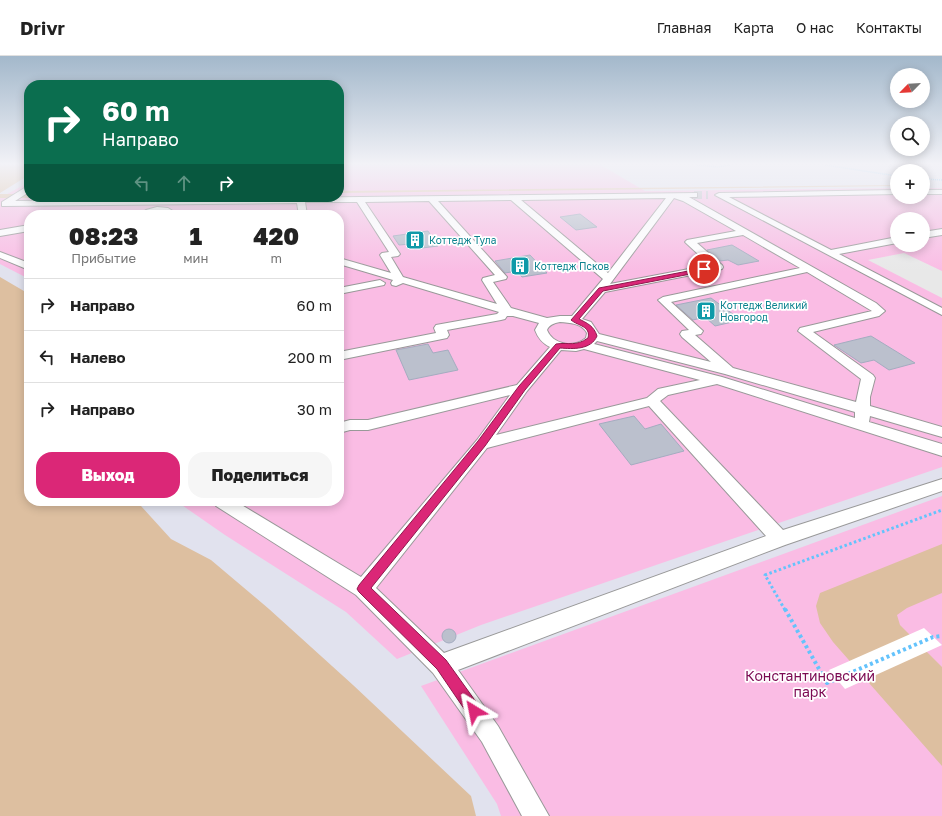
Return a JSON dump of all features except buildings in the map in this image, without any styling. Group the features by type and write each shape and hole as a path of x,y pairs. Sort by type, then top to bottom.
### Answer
{"street":[{"path":"360,200 395,254 386,255 390,283"},
{"path":"433,200 502,277 487,280 503,313 522,324 544,326 560,319 575,320 588,326 592,331 588,340 576,347 558,346 545,339 544,326"},
{"path":"517,200 609,279"},
{"path":"575,320 609,279 668,200"},
{"path":"689,200 872,305 879,311 875,314 804,332 868,378 862,410 862,424"},
{"path":"729,200 942,312"},
{"path":"6,204 83,202"},
{"path":"148,210 158,202"},
{"path":"162,202 169,210"},
{"path":"0,233 24,229"},
{"path":"601,289 718,267 690,242 745,232"},
{"path":"930,234 942,232"},
{"path":"830,253 890,241"},
{"path":"0,255 24,264"},
{"path":"344,263 390,283"},
{"path":"809,269 663,300 697,331 686,334 724,378 942,450"},
{"path":"344,271 503,313 544,326"},
{"path":"344,290 390,283"},
{"path":"344,355 444,335 440,328 503,313"},
{"path":"588,340 724,378 862,410 942,432"},
{"path":"363,589 482,444 522,388 558,346"},
{"path":"482,444 652,401 663,392 724,378"},
{"path":"344,427 350,425 368,425 522,388"},
{"path":"652,401 780,539"},
{"path":"441,664 780,539 942,485"},
{"path":"230,506 363,589 441,664 490,734 536,816"}],"path":[{"path":"942,510 765,575 827,683 933,637 942,636"}],"green space":[{"path":"0,200 24,200 24,202 344,202 344,200 890,200 890,204 930,204 930,200 942,200 942,467 481,625 397,659 346,612 225,535 183,506 344,506 344,210 24,210 24,276 0,264"},
{"name":"Константиновский парк","path":"942,496 942,816 501,816 497,804 421,686"}],"shaded area":[{"path":"904,253 942,271 942,298 868,260"},
{"path":"0,277 24,291 24,506 141,506 171,539 211,560 269,609 353,685 471,796 476,816 0,816"},
{"path":"942,544 942,593 907,608 897,615 900,625 942,667 942,766 833,642 820,623 816,606 820,593"}],"pier":[{"path":"924,628 942,645 845,689 829,670"}],"place":[{"name":"Коттедж Тула","path":"415,240"},
{"name":"Коттедж Псков","path":"520,266"},
{"name":"Коттедж Великий Новгород","path":"706,311"}],"route":[{"path":"474,711 441,664 363,589 482,444 522,388 558,346 576,347 588,343 592,339 592,331 588,326 575,320 601,289 704,269"}]}
